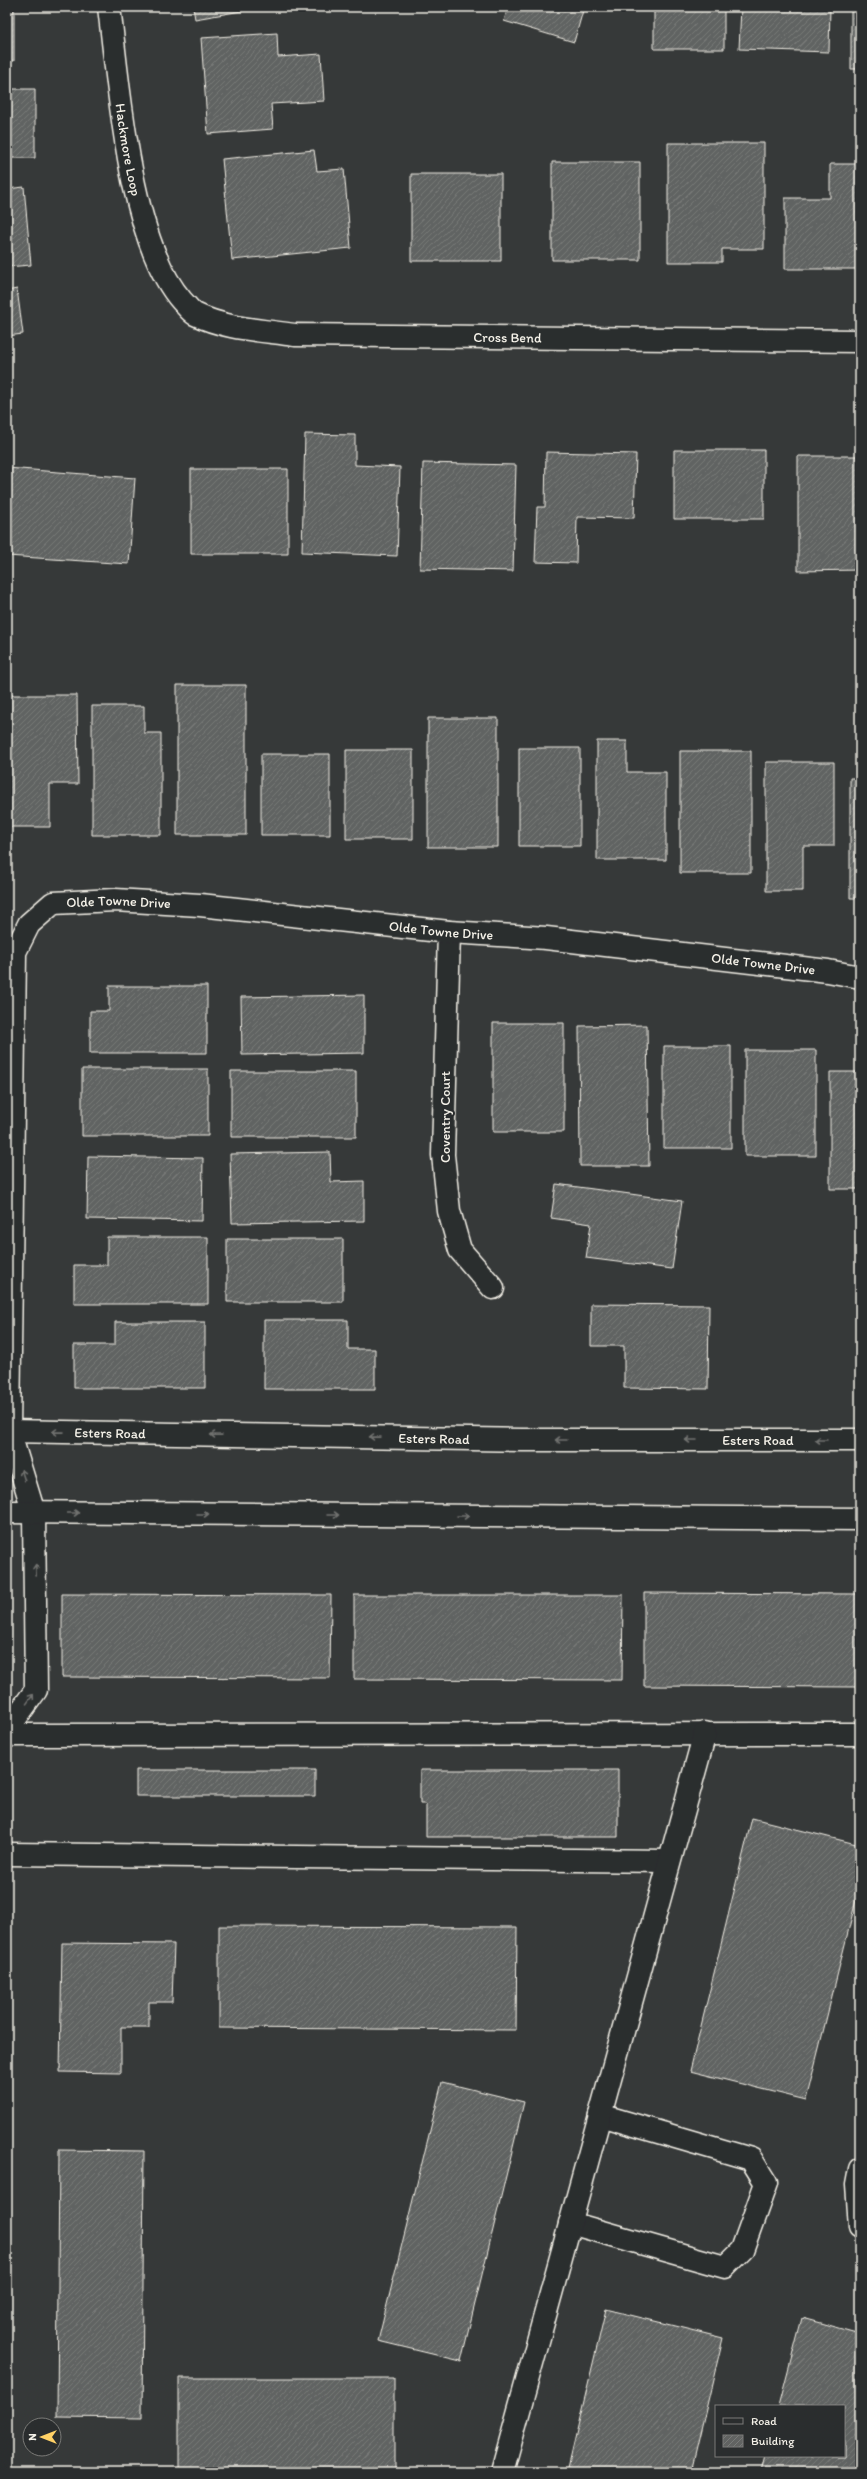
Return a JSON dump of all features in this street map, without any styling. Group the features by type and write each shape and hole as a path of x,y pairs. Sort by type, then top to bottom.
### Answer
{"street":[{"name":"Hackmore Loop","path":"109,7 127,146 145,227 169,286"},
{"name":"Cross Bend","path":"169,286 193,313 229,326 295,335 860,341"},
{"name":"Olde Towne Drive","path":"8,1432 15,952 29,924 52,903 115,900 200,905 449,932 546,938 828,971 860,977"},
{"name":"Coventry Court","path":"449,932 443,1155 449,1211 460,1250 493,1288"},
{"name":"Esters Road","path":"8,1432 523,1440 860,1440"},
{"path":"7,1730 36,1690 37,1581 34,1512 8,1432"},
{"path":"7,1512 860,1519"},
{"path":"502,2472 705,1733"},
{"path":"7,1735 860,1734"},
{"path":"7,1854 669,1861"},
{"path":"570,2222 725,2267 742,2250 766,2184 751,2159 600,2115"},
{"path":"860,2169 857,2184 860,2226"}],"building":[{"path":"7,7 14,7 14,61 7,61"},
{"path":"193,7 265,7 195,19"},
{"path":"508,7 584,7 574,42 504,21"},
{"path":"654,7 724,7 724,49 654,49"},
{"path":"741,7 830,7 829,52 739,49"},
{"path":"851,7 860,7 860,69 851,69"},
{"path":"277,33 278,57 321,54 324,101 271,104 273,129 208,134 201,38"},
{"path":"7,89 35,89 35,158 7,158"},
{"path":"668,143 764,143 764,249 722,249 722,262 668,262"},
{"path":"314,150 317,171 344,169 351,248 232,260 222,159"},
{"path":"552,162 640,162 640,260 552,260"},
{"path":"830,164 860,164 860,269 785,269 785,198 830,198"},
{"path":"411,174 501,174 501,261 411,261"},
{"path":"24,187 31,265 7,267 7,189"},
{"path":"17,289 23,334 7,336 7,291"},
{"path":"305,434 355,435 355,465 400,467 397,556 302,552"},
{"path":"674,450 764,450 764,519 674,519"},
{"path":"546,452 636,454 634,518 577,517 576,563 535,562 537,507 545,507"},
{"path":"798,456 860,456 860,570 798,571"},
{"path":"423,463 516,465 513,571 420,569"},
{"path":"7,468 135,478 129,564 7,556"},
{"path":"191,469 288,469 288,554 191,554"},
{"path":"177,685 246,685 246,835 177,835"},
{"path":"9,695 77,695 78,784 50,784 50,827 9,827"},
{"path":"92,706 144,706 144,733 161,733 161,835 92,835"},
{"path":"428,718 498,718 498,847 428,847"},
{"path":"597,741 627,741 627,772 666,772 666,860 597,860"},
{"path":"519,748 580,748 580,846 519,846"},
{"path":"346,750 413,750 413,839 346,839"},
{"path":"680,751 751,751 751,873 680,873"},
{"path":"261,754 330,754 330,835 261,835"},
{"path":"766,762 834,762 834,846 803,846 803,891 766,891"},
{"path":"850,778 860,778 860,898 850,898"},
{"path":"109,986 207,986 207,1053 90,1053 90,1011 109,1011"},
{"path":"364,995 364,1053 242,1055 241,997"},
{"path":"493,1023 564,1023 564,1132 493,1132"},
{"path":"647,1025 649,1166 580,1166 579,1026"},
{"path":"664,1046 731,1046 731,1148 664,1148"},
{"path":"745,1050 816,1050 816,1156 745,1156"},
{"path":"82,1069 208,1069 208,1136 82,1136"},
{"path":"231,1071 356,1071 356,1137 231,1137"},
{"path":"830,1072 860,1072 860,1189 830,1189"},
{"path":"330,1152 331,1182 364,1181 364,1221 232,1223 230,1154"},
{"path":"88,1156 203,1158 202,1221 87,1219"},
{"path":"556,1184 682,1201 672,1269 586,1258 591,1224 551,1218"},
{"path":"107,1237 208,1237 208,1304 74,1304 74,1265 107,1265"},
{"path":"227,1239 343,1239 343,1302 227,1302"},
{"path":"591,1304 709,1305 708,1389 624,1388 624,1346 591,1346"},
{"path":"264,1320 348,1320 348,1349 375,1349 375,1389 264,1389"},
{"path":"115,1322 205,1322 205,1388 74,1388 74,1345 115,1345"},
{"path":"644,1593 858,1594 858,1687 644,1686"},
{"path":"62,1594 331,1595 330,1678 62,1677"},
{"path":"354,1595 623,1595 622,1680 354,1679"},
{"path":"136,1770 315,1770 315,1796 136,1796"},
{"path":"420,1770 618,1770 618,1837 426,1837 426,1804 420,1804"},
{"path":"752,1818 860,1845 860,1884 806,2100 690,2071"},
{"path":"219,1926 517,1927 516,2030 219,2028"},
{"path":"62,1943 174,1944 172,2002 149,2002 149,2027 121,2027 121,2073 60,2072"},
{"path":"442,2082 524,2102 461,2361 378,2341"},
{"path":"59,2150 144,2151 142,2418 57,2417"},
{"path":"606,2309 723,2338 691,2472 567,2472"},
{"path":"802,2318 860,2334 860,2472 762,2472 766,2457 845,2457 845,2405 779,2405"},
{"path":"179,2378 394,2378 394,2470 179,2470"}]}
